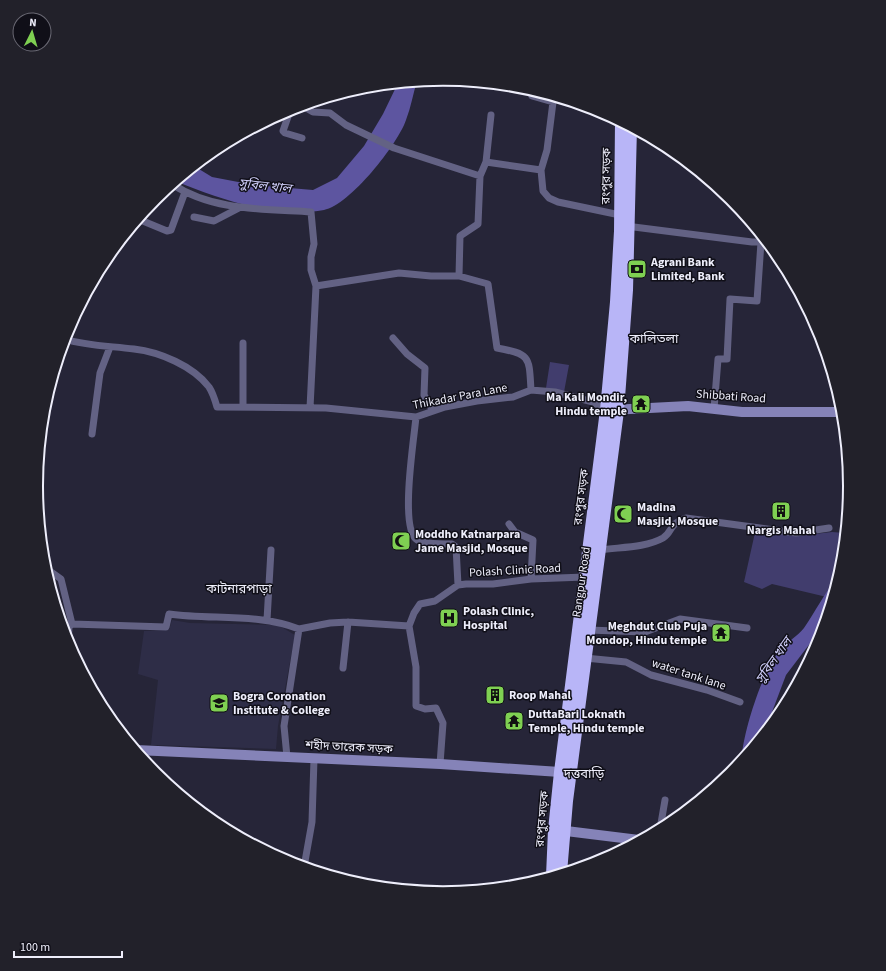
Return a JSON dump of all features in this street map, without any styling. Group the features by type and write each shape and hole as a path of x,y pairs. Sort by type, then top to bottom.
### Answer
{"highway":[{"name":"রংপুর সড়ক","path":"621,128 622,222"},
{"name":"রংপুর সড়ক","path":"553,870 559,830 584,577 612,410 616,302 630,132"},
{"name":"Rangpur Road","path":"565,773 585,658 600,550 612,410"},
{"name":"রংপুর সড়ক","path":"559,830 561,868"}],"street":[{"path":"532,96 553,102 547,150 541,170 543,191 549,198 622,222 759,241"},
{"path":"308,109 313,112 330,113 346,125 394,148 480,176"},
{"path":"459,276 460,236 478,224 480,176 486,162 491,115"},
{"path":"288,117 283,131 302,138"},
{"path":"486,162 541,170"},
{"path":"177,187 184,192 239,208 311,212 314,244 311,270 316,286 310,408"},
{"path":"143,221 167,231 171,230 184,192"},
{"path":"194,217 214,221 239,208"},
{"path":"714,409 718,359 727,359 730,299 757,301 763,247"},
{"path":"316,286 384,274 399,273 431,276 459,276 488,284 497,348 516,351 525,356 529,364 531,390"},
{"path":"393,338 407,354 424,368 424,395 433,411"},
{"path":"70,340 110,347 100,374 92,434"},
{"path":"243,343 243,407"},
{"name":"Thikadar Para Lane","path":"110,347 134,348 152,352 183,366 202,379 210,388 217,407 326,408 416,417 433,411 477,401 513,397 531,390 555,392 593,402 600,408 612,410"},
{"name":"Shibbati Road","path":"612,410 688,406 714,409 791,413 836,412"},
{"path":"416,417 407,512 413,536 418,541 452,544 456,546 458,585"},
{"path":"600,550 650,543 664,538 676,522 686,518 796,533 829,528"},
{"path":"509,524 515,532 533,540 531,579"},
{"path":"267,620 271,550"},
{"path":"53,573 61,579 72,624"},
{"name":"Polash Clinic Road","path":"409,626 414,612 420,604 435,601 458,585 531,579 584,577"},
{"path":"72,624 166,627 169,614 267,620 282,622 299,629 330,623 348,622 409,626 416,666 416,706 425,709 436,708 443,723 440,764"},
{"path":"588,630 645,632 680,619 747,628"},
{"path":"343,668 348,622"},
{"path":"69,628 72,624"},
{"path":"287,757 284,726 299,629"},
{"name":"water tank lane","path":"585,658 626,662 651,675 707,690 740,702"},
{"name":"শহীদ তারেক সড়ক","path":"143,750 440,764 565,773"},
{"path":"305,861 312,822 314,759"},
{"path":"662,820 665,800"},
{"path":"559,830 630,839"}],"shaded area":[{"path":"550,362 569,365 564,392 546,388"},
{"path":"756,528 806,535 832,532 840,533 835,564 827,597 772,584 762,589 744,582"},
{"name":"Bogra Coronation Institute & College","path":"172,620 190,623 278,625 295,635 278,726 276,749 151,745 158,680 138,674 144,631 169,630"}],"water":[{"path":"416,86 406,120 401,131 383,158 372,172 347,197 335,206 324,210 286,212 267,210 248,206 181,183 198,169 212,177 254,185 313,190 337,178 364,146 383,114 395,88"},
{"name":"সুবিল খাল","path":"829,587 812,640 786,675 772,712 774,711 743,750 756,699 774,658 784,646 804,628"}],"place":[{"name":"Agrani Bank Limited, Bank","path":"637,269"},
{"name":"Ma Kali Mondir, Hindu temple","path":"641,404"},
{"name":"Nargis Mahal","path":"781,511"},
{"name":"Madina Masjid, Mosque","path":"623,514"},
{"name":"Moddho Katnarpara Jame Masjid, Mosque","path":"401,541"},
{"name":"Polash Clinic, Hospital","path":"449,618"},
{"name":"Meghdut Club Puja Mondop, Hindu temple","path":"721,633"},
{"name":"Roop Mahal","path":"495,695"},
{"name":"Bogra Coronation Institute & College","path":"219,703"},
{"name":"DuttaBari Loknath Temple, Hindu temple","path":"514,721"}],"district":[{"name":"কালিতলা","path":"654,338"},
{"name":"কাটনারপাড়া","path":"239,588"},
{"name":"দত্তবাড়ি","path":"584,773"}]}
